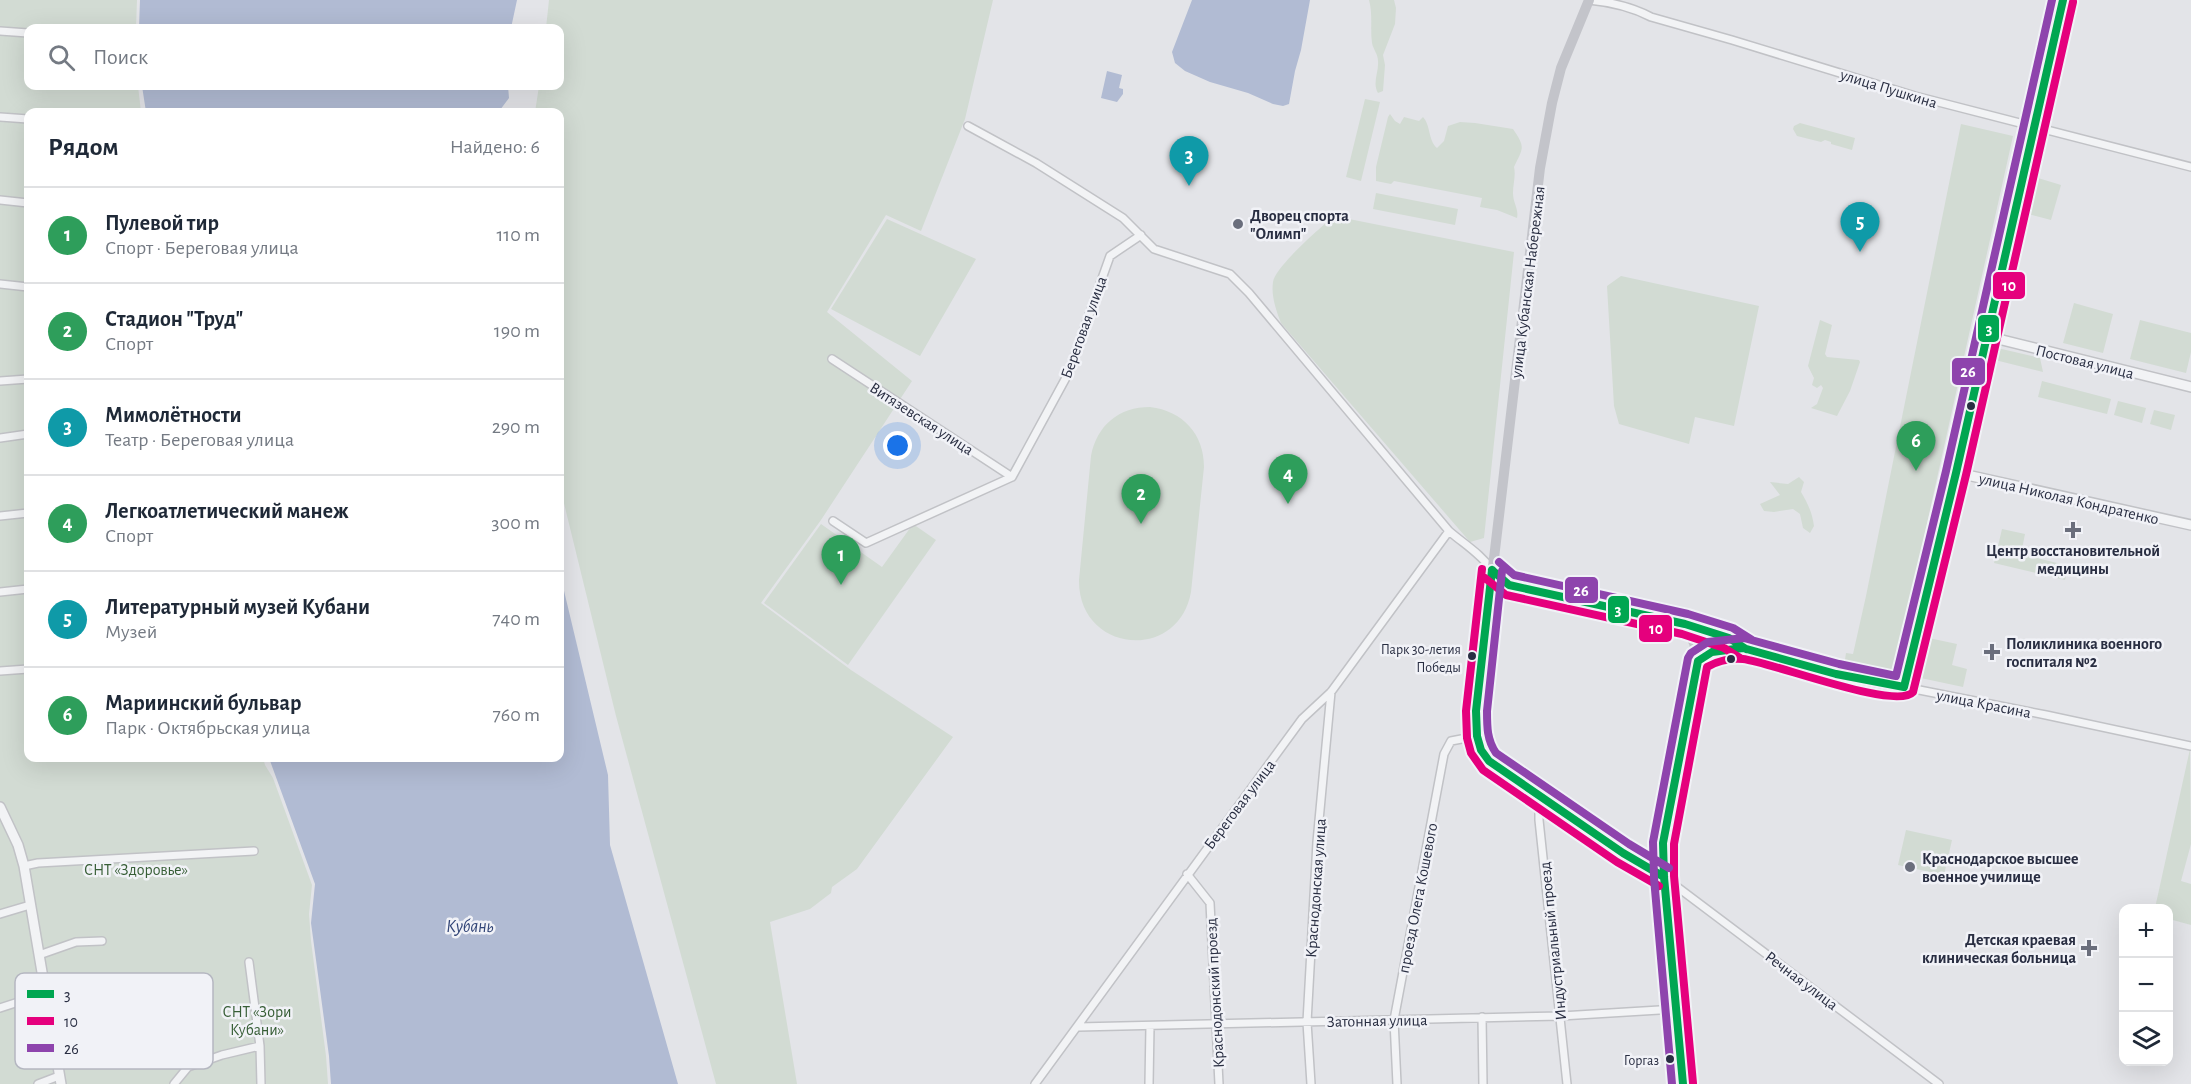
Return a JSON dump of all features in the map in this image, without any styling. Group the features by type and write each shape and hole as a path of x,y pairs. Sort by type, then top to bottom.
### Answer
{"main road":[{"name":"улица Кубанская Набережная","path":"1477,736 1476,711 1539,178 1547,128 1561,68 1589,0"},
{"path":"1904,687 2029,126 2063,0"},
{"name":"улица Красина","path":"1492,570 1509,585 1685,624 1729,639 1743,648 1836,674 1904,687"},
{"path":"1683,1084 1664,877 1663,843 1698,661 1694,643 1685,624"},
{"name":"улица Красина","path":"1698,661 1712,652 1743,648"},
{"path":"1477,736 1481,750 1489,761 1623,853 1664,877"},
{"path":"1623,853 1645,857 1657,852 1663,843"}],"street":[{"name":"улица Пушкина","path":"1589,0 1615,4 1651,17 1915,96 2191,167"},
{"path":"2029,126 2054,0"},
{"path":"0,31 24,33"},
{"path":"0,117 24,119"},
{"path":"968,126 1036,163 1123,218 1155,249 1230,274 1242,285 1449,531 1472,551 1483,556 1492,570"},
{"path":"0,200 24,203"},
{"name":"Береговая улица","path":"1012,477 1068,374 1110,256 1141,236"},
{"path":"0,284 24,287"},
{"name":"Постовая улица","path":"1984,333 2191,382"},
{"name":"Постовая улица","path":"1984,333 2191,387"},
{"name":"Витязевская улица","path":"832,359 1012,477"},
{"path":"0,381 24,380"},
{"path":"0,438 24,435"},
{"path":"1886,685 1896,678 1899,672 1951,472"},
{"name":"улица Николая Кондратенко","path":"1951,472 2191,525"},
{"path":"833,522 866,543 1012,477"},
{"path":"0,516 24,513"},
{"name":"Береговая улица","path":"1035,1084 1302,719 1331,692 1449,531"},
{"path":"0,592 24,589"},
{"path":"0,671 24,669"},
{"name":"улица Красина","path":"1904,687 2191,746"},
{"name":"Краснодонская улица","path":"1311,1084 1307,1022 1317,842 1331,692"},
{"name":"проезд Олега Кошевого","path":"1397,1084 1394,1020 1444,754 1451,741 1477,736"},
{"name":"Индустриальный проезд","path":"1547,800 1539,811 1539,820 1568,1084"},
{"path":"0,807 3,822 18,845 24,866 42,973"},
{"path":"24,866 38,863 254,851"},
{"name":"Краснодонский проезд","path":"1187,874 1210,903 1219,1084"},
{"name":"Речная улица","path":"1664,877 1939,1084"},
{"path":"0,914 30,905"},
{"path":"39,955 76,942 102,941"},
{"path":"249,962 260,1046 261,1084"},
{"path":"0,1008 15,1003"},
{"name":"Затонная улица","path":"1078,1027 1561,1016 1676,1009"},
{"path":"1482,1017 1483,1084"},
{"path":"1149,1084 1150,1026"},
{"path":"213,1057 260,1046"},
{"path":"174,1084 186,1069"},
{"path":"38,1084 60,1080"}],"green space":[{"name":"СНТ «Здоровье»","path":"0,0 137,0 136,24 24,24 24,90 138,90 141,108 24,108 24,762 264,762 273,778 312,885 309,914 311,941 328,1084 0,1084"},
{"path":"549,0 993,0 965,119 921,231 886,215 827,312 912,381 821,520 761,603 851,670 953,737 857,869 832,887 831,893 810,909 770,922 797,1084 716,1084 616,716 564,503 564,108 536,108 538,90 564,90 564,24 546,24"},
{"path":"1369,0 1394,0 1396,8 1395,24 1383,55 1385,65 1383,91 1378,93 1376,81 1378,58 1372,43"},
{"path":"1365,99 1380,102 1361,181 1346,177"},
{"path":"1390,114 1400,124 1404,117 1419,121 1423,117 1437,148 1444,141 1448,126 1460,122 1513,129 1522,148 1514,167 1513,193 1517,218 1497,210 1480,207 1482,198 1394,181 1391,184 1376,181 1376,167"},
{"path":"1800,123 1855,138 1852,150 1825,140 1821,142 1797,136 1793,129"},
{"path":"1961,124 2013,136 1894,672 1883,678 1847,669 1844,666 1846,653 1853,654 1866,596"},
{"path":"2038,178 2061,185 2051,220 2028,214"},
{"path":"1376,193 1458,209 1455,225 1373,209"},
{"path":"1334,216 1514,252 1484,538 1470,542 1281,323 1273,292 1276,275 1299,248"},
{"path":"887,219 976,259 920,356 831,309"},
{"path":"1621,276 1759,306 1734,426 1695,417 1689,444 1619,424 1614,406 1607,286"},
{"path":"2074,303 2113,314 2103,353 2063,343"},
{"path":"1820,320 1832,325 1825,354 1827,357 1859,360 1860,362 1850,391 1837,416 1811,408 1817,404 1823,388 1821,385 1817,388 1812,385 1814,378 1808,366"},
{"path":"2140,320 2191,333 2191,352 2186,373 2130,359"},
{"path":"1993,347 2040,358 2043,372 1991,359"},
{"path":"2042,381 2111,399 2107,414 2038,397"},
{"path":"2118,401 2146,408 2142,423 2114,415"},
{"path":"1150,407 1172,413 1189,426 1200,444 1204,467 1191,592 1182,615 1168,630 1150,639 1130,640 1111,635 1094,623 1083,604 1079,580 1091,456 1098,435 1119,414"},
{"path":"2154,410 2175,415 2171,430 2150,424"},
{"path":"1799,477 1804,482 1801,492 1814,526 1810,533 1803,528 1800,514 1793,509 1764,511 1760,504 1780,495 1770,482 1788,484"},
{"path":"821,524 882,567 913,524 936,540 848,665 764,603"},
{"path":"2002,529 2025,534 2021,554 2061,564 2060,569 2067,571 2065,580 1994,563"},
{"path":"1924,637 1957,644 1952,665 1967,669 1963,687 1916,677"},
{"path":"2190,749 2191,844 2181,881 2191,884 2191,925 2173,920 2173,904 2156,904"},
{"path":"1906,830 1952,840 1944,875 1898,865"}],"water":[{"path":"140,0 517,0 512,24 139,24"},
{"path":"1192,0 1310,0 1289,104 1283,106 1273,104 1248,93 1210,82 1185,71 1175,63 1172,52"},
{"path":"1107,71 1122,75 1119,88 1123,89 1123,94 1117,102 1101,98"},
{"path":"143,90 508,90 509,98 502,108 145,108"},
{"name":"Кубань","path":"564,591 608,775 610,845 678,1084 331,1084 311,923 315,884 270,762 564,762"}],"transit line":[{"name":"26","path":"1672,1084 1654,878 1653,842 1688,658 1691,653 1708,642 1744,638 1839,664 1896,676 1946,471 2052,0"},
{"name":"3","path":"1683,1084 1664,877 1663,843 1698,661 1712,652 1743,648 1836,674 1904,687 1956,473 2063,0"},
{"name":"10","path":"1693,1083 1674,876 1674,844 1707,667 1724,660 1743,659 1859,691 1902,696 1913,692 1966,475 2073,2"},
{"name":"26","path":"1499,562 1514,575 1688,614 1733,628 1752,640"},
{"name":"10","path":"1482,569 1466,711 1467,738 1471,753 1483,770 1617,862 1659,886"},
{"name":"3","path":"1492,570 1509,585 1685,624 1729,638 1746,649"},
{"name":"3","path":"1492,570 1476,711 1477,736 1481,750 1489,761 1623,853 1664,877"},
{"name":"26","path":"1502,571 1487,711 1488,733 1493,748 1496,753 1629,844 1669,868"},
{"name":"10","path":"1485,578 1506,595 1682,634 1724,648 1740,658"}],"place":[{"name":"Мимолётности","path":"1189,186"},
{"name":"Дворец спорта \"Олимп\"","path":"1238,224"},
{"name":"Литературный музей Кубани","path":"1860,252"},
{"name":"Мариинский бульвар","path":"1916,471"},
{"name":"Легкоатлетический манеж","path":"1288,504"},
{"name":"Стадион \"Труд\"","path":"1141,524"},
{"name":"Центр восстановительной медицины","path":"2073,530"},
{"name":"Пулевой тир","path":"841,585"},
{"name":"Поликлиника военного госпиталя №2","path":"1992,652"},
{"name":"Парк 30-летия Победы","path":"1472,656"},
{"name":"Краснодарское высшее военное училище","path":"1910,867"},
{"name":"Детская краевая клиническая больница","path":"2089,948"},
{"name":"Горгаз","path":"1670,1059"}],"park label":[{"name":"СНТ «Зори Кубани»","path":"257,1020"}]}
